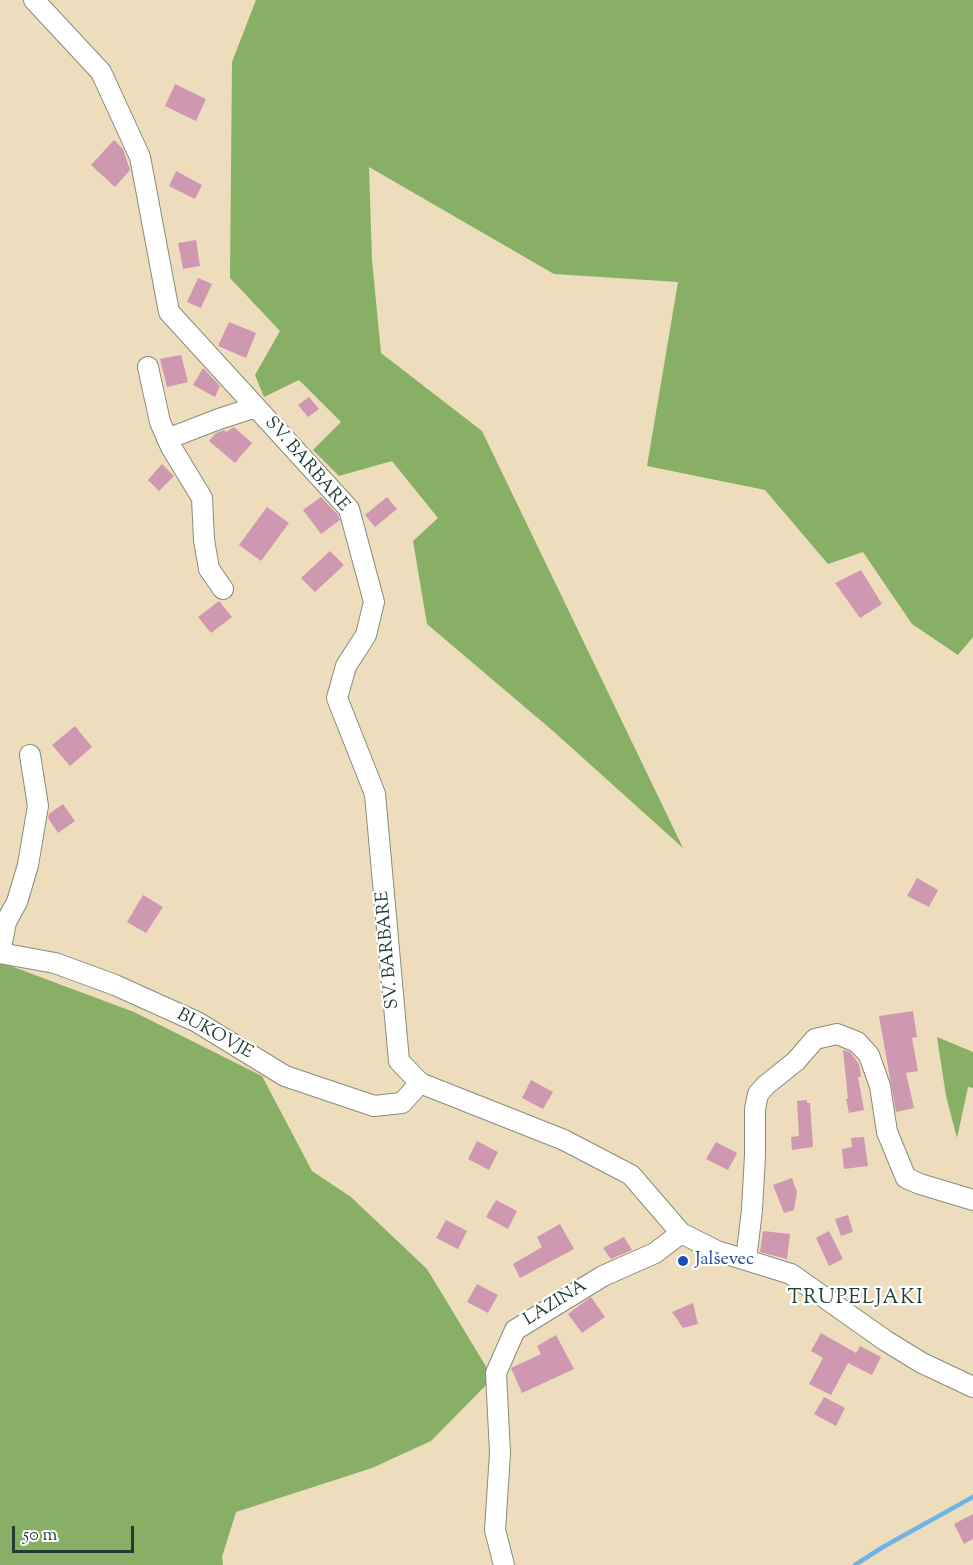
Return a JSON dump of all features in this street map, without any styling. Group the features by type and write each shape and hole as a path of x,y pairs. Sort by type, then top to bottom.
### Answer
{"street":[{"name":"SV. BARBARE","path":"34,0 101,72 140,158 169,312 349,509 374,602 366,635 346,666 337,698 375,794 399,1061 420,1083"},
{"path":"148,367 160,422 202,498 204,540 209,569 223,589"},
{"path":"168,439 256,407"},
{"path":"0,953 6,922 17,902 28,866 38,806 30,755"},
{"name":"BUKOVJE","path":"0,953 55,963 115,984 197,1022 285,1076 374,1106 402,1102 420,1083"},
{"path":"746,1260 752,1210 755,1109 758,1094 796,1061 815,1039 837,1034 857,1042 869,1055 880,1086 886,1132 906,1178 973,1200"},
{"path":"420,1083 564,1140 631,1175 655,1200 681,1233 717,1251 791,1274 886,1341 922,1363 973,1387"},
{"name":"LAZINA","path":"504,1565 495,1530 500,1453 496,1372 515,1330 603,1276 655,1253 681,1233"}],"green space":[{"path":"256,0 973,0 973,637 958,655 912,624 863,552 828,564 765,490 647,466 678,282 554,274 369,167 372,260 381,353 482,431 683,848 553,731 427,624 413,541 438,518 392,461 339,476 313,450 341,422 299,380 264,397 255,375 280,331 230,278 232,62"},
{"path":"0,962 134,1012 262,1076 312,1171 351,1197 427,1269 493,1378 431,1441 372,1468 236,1512 222,1557 223,1565 0,1565"},
{"path":"937,1037 973,1052 973,1088 968,1087 957,1138 946,1096"}],"building":[{"path":"175,84 206,99 196,121 165,106"},
{"path":"114,140 123,149 130,170 115,187 91,165"},
{"path":"176,171 202,185 195,199 169,186"},
{"path":"196,240 200,266 183,269 178,243"},
{"path":"198,278 212,284 201,308 187,302"},
{"path":"229,322 256,333 246,358 218,346"},
{"path":"181,355 188,382 167,387 160,359"},
{"path":"203,368 220,386 215,397 193,385"},
{"path":"309,397 319,409 308,417 298,405"},
{"path":"234,427 252,443 235,463 209,441 216,433 224,430 226,432"},
{"path":"162,464 174,476 159,491 148,480"},
{"path":"321,497 340,520 321,534 303,510"},
{"path":"387,497 397,509 375,527 365,515"},
{"path":"267,507 289,523 261,561 239,545"},
{"path":"330,551 344,565 315,592 301,578"},
{"path":"861,570 882,604 860,618 835,583"},
{"path":"219,601 232,617 211,633 198,617"},
{"path":"75,726 92,747 70,766 52,745"},
{"path":"63,804 75,821 58,833 48,818 49,814"},
{"path":"917,878 938,890 929,907 907,896"},
{"path":"143,895 163,907 146,933 127,922"},
{"path":"913,1011 917,1037 912,1038 918,1071 906,1073 914,1108 896,1112 879,1016"},
{"path":"843,1050 850,1052 859,1064 861,1077 858,1077 864,1110 849,1113"},
{"path":"531,1080 553,1092 543,1109 522,1098"},
{"path":"807,1100 807,1103 810,1103 813,1147 792,1150 791,1137 799,1136 797,1101"},
{"path":"864,1137 868,1166 844,1169 842,1149 852,1147 851,1138"},
{"path":"477,1141 498,1152 489,1170 468,1159"},
{"path":"716,1142 737,1153 728,1170 706,1159"},
{"path":"792,1178 797,1192 794,1210 784,1213 773,1185"},
{"path":"496,1200 517,1211 508,1229 486,1217"},
{"path":"848,1215 853,1232 841,1236 835,1219"},
{"path":"446,1220 467,1231 458,1249 436,1238"},
{"path":"560,1224 574,1249 520,1278 513,1264 542,1247 537,1237"},
{"path":"763,1231 790,1234 787,1259 760,1252"},
{"path":"829,1231 843,1259 829,1266 816,1238"},
{"path":"624,1237 632,1250 611,1259 603,1248"},
{"path":"477,1284 498,1295 488,1313 467,1302"},
{"path":"591,1297 605,1317 582,1333 568,1314"},
{"path":"693,1303 698,1324 683,1328 672,1312"},
{"path":"821,1333 856,1353 860,1346 881,1357 872,1375 848,1363 831,1395 809,1384 823,1358 811,1351"},
{"path":"556,1335 574,1369 522,1393 511,1368 541,1354 537,1346"},
{"path":"824,1397 845,1408 836,1426 814,1414"},
{"path":"973,1514 973,1539 964,1544 954,1524"}],"waterway":[{"name":"Jalševec","path":"855,1565 973,1497"}],"place":[{"name":"Jalševec","path":"683,1261"}],"district":[{"name":"TRUPELJAKI","path":"856,1300"}]}
